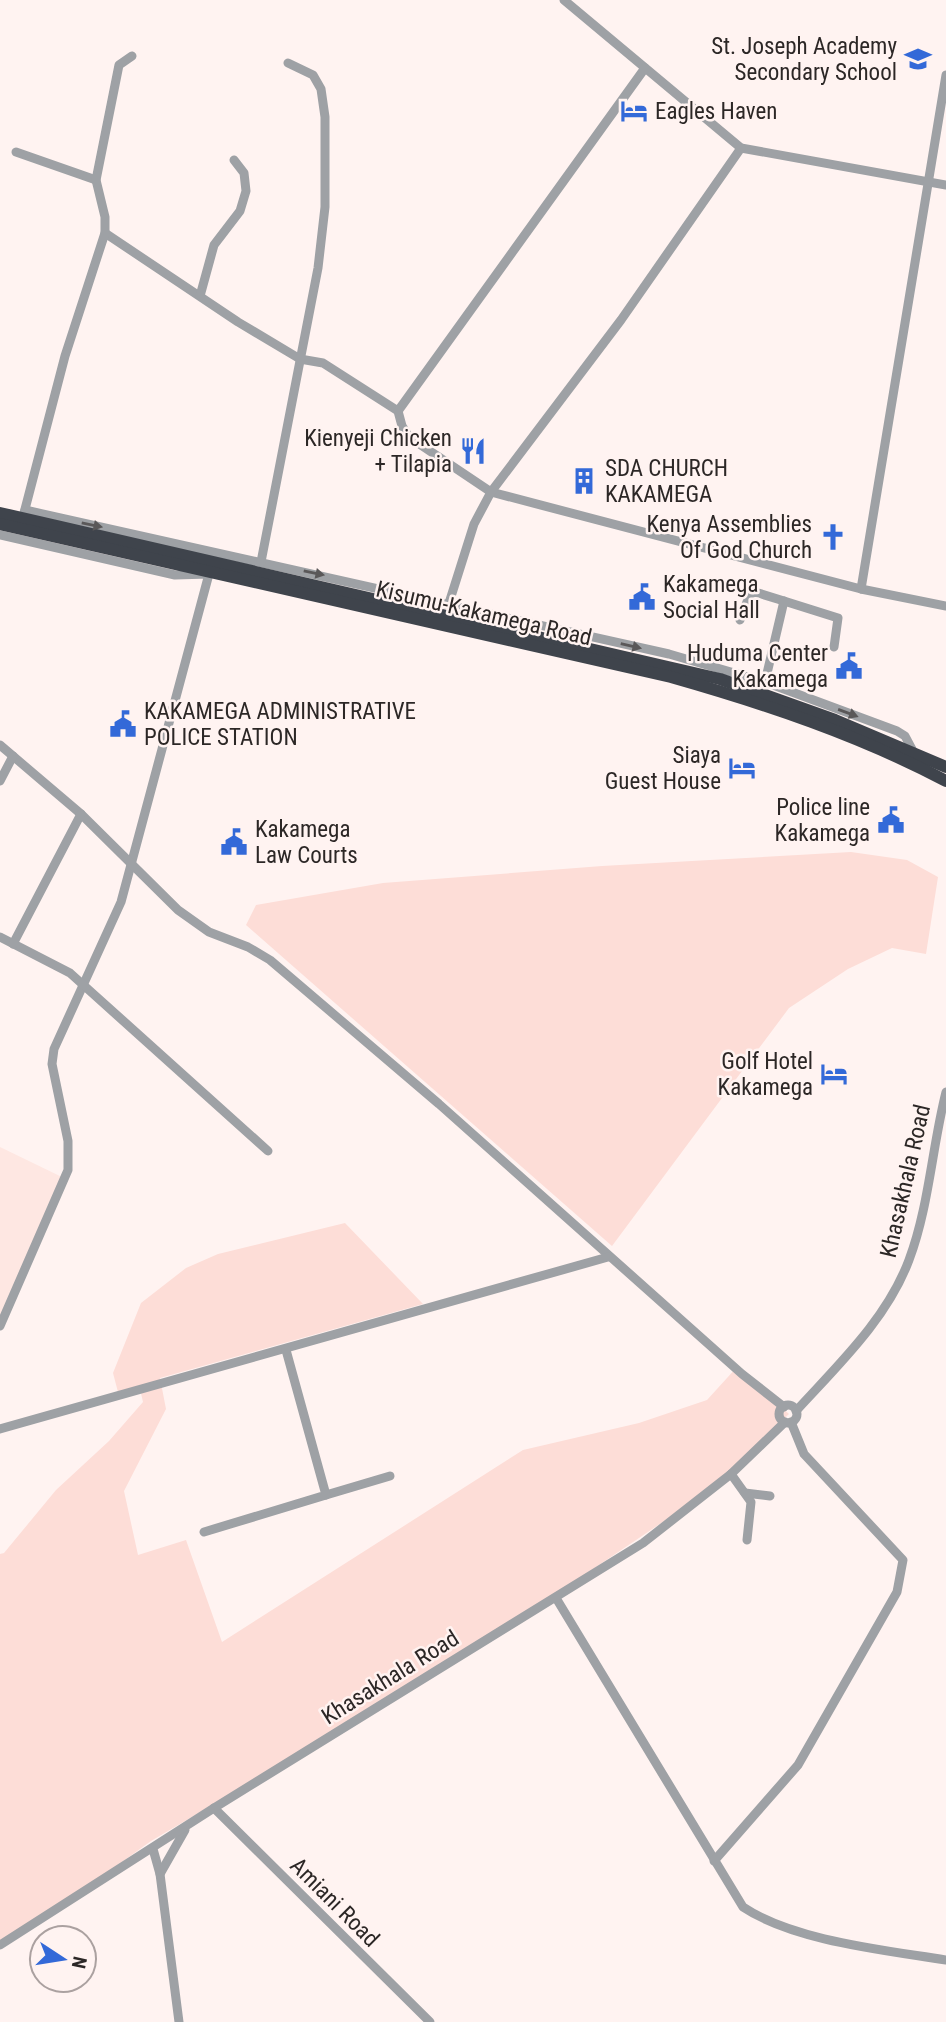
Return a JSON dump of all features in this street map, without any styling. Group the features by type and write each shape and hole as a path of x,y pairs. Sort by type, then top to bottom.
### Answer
{"highway":[{"name":"Kisumu-Kakamega Road","path":"0,513 24,514 720,679 768,694 913,751 946,767"},
{"name":"Kisumu-Kakamega Road","path":"0,524 209,574 671,677 820,726 891,753 946,781"}],"street":[{"path":"564,0 741,148 946,185"},
{"path":"132,56 119,65 96,180 105,217 105,233 65,356 24,514 261,562 669,654 765,682 897,731 905,736 913,751"},
{"path":"261,562 318,268 324,218 325,117 317,80 305,69 288,63"},
{"path":"398,411 645,68"},
{"path":"862,589 946,75"},
{"path":"449,603 474,524 491,492 621,320 741,148"},
{"path":"16,152 96,180"},
{"path":"200,296 214,246 240,211 246,191 244,173 234,160"},
{"path":"105,233 300,359 323,363 398,411 402,426 409,437 491,492 862,589 946,606"},
{"path":"0,535 175,575 209,574 132,864 116,913 59,1035 52,1064 68,1141 68,1170 0,1326"},
{"path":"740,620 750,594 755,592 838,618 840,624 834,647"},
{"path":"765,682 783,601"},
{"path":"510,618 527,634"},
{"path":"0,745 81,814 195,923 270,960 439,1104 608,1257 784,1407"},
{"path":"0,781 13,756"},
{"path":"13,944 81,814"},
{"path":"0,937 70,973 268,1151"},
{"name":"Khasakhala Road","path":"796,1411 859,1340 898,1284 915,1240 946,1092"},
{"path":"0,1429 608,1257"},
{"path":"286,1350 326,1495"},
{"path":"714,1861 798,1765 879,1626 900,1579 904,1560 804,1454 788,1422 779,1414 784,1407 792,1406 796,1411 795,1419 788,1422"},
{"name":"Khasakhala Road","path":"0,1945 214,1808 653,1536 731,1474 788,1422"},
{"path":"731,1474 751,1502 747,1540"},
{"path":"204,1532 390,1476"},
{"path":"745,1493 770,1496"},
{"path":"555,1598 743,1907 761,1919 789,1929 946,1960"},
{"name":"Amiani Road","path":"214,1808 430,2022"},
{"path":"160,1874 187,1826"},
{"path":"153,1849 160,1874 179,2022"}],"shaded area":[{"path":"851,852 907,860 938,877 926,954 892,948 848,969 789,1008 612,1246 246,925 256,905 383,883 602,866"},
{"path":"0,1147 66,1179 0,1324"},
{"path":"345,1223 423,1304 160,1378 166,1409 124,1491 138,1555 186,1540 222,1642 523,1450 639,1423 707,1400 737,1367 789,1414 722,1478 682,1509 553,1596 362,1717 151,1841 75,1896 0,1944 0,1554 4,1553 56,1490 109,1441 143,1402 140,1389 119,1396 113,1373 141,1303 186,1268 218,1254"}],"place":[{"name":"St. Joseph Academy Secondary School","path":"918,59"},
{"name":"Eagles Haven","path":"634,111"},
{"name":"Kienyeji Chicken + Tilapia","path":"473,451"},
{"name":"SDA CHURCH KAKAMEGA","path":"584,481"},
{"name":"Kenya Assemblies Of God Church","path":"833,537"},
{"name":"Kakamega Social Hall","path":"642,597"},
{"name":"Huduma Center Kakamega","path":"849,666"},
{"name":"KAKAMEGA ADMINISTRATIVE POLICE STATION","path":"123,724"},
{"name":"Siaya Guest House","path":"742,768"},
{"name":"Police line Kakamega","path":"891,820"},
{"name":"Kakamega Law Courts","path":"234,842"},
{"name":"Golf Hotel Kakamega","path":"834,1074"}]}
